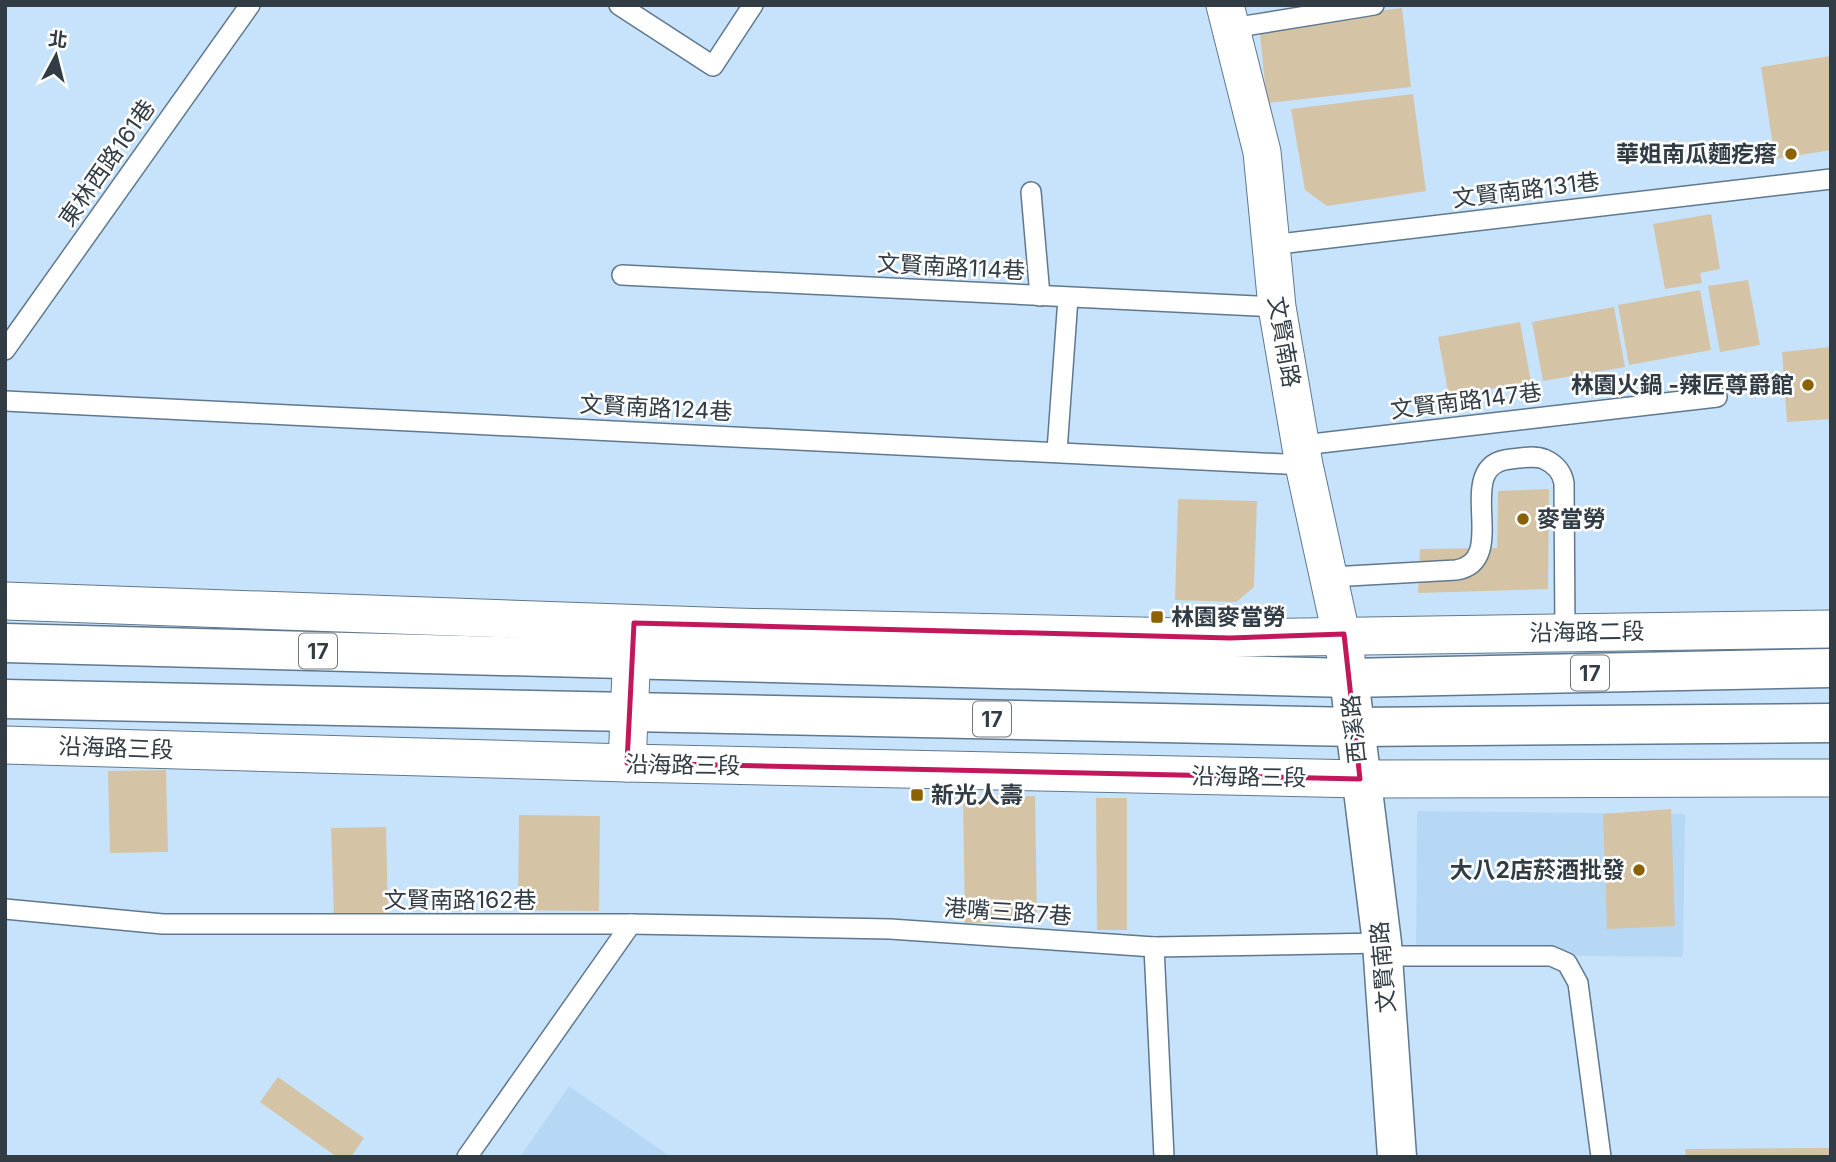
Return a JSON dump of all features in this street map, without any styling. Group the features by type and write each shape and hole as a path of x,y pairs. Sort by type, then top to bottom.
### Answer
{"main road":[{"name":"17","path":"5,643 633,641 1349,678"},
{"name":"沿海路二段","path":"1349,678 1831,668"},
{"name":"西溪路","path":"1349,678 1360,779"},
{"name":"沿海路三段","path":"5,699 1355,727"},
{"name":"17","path":"1355,727 1831,723"},
{"name":"文賢南路","path":"1360,779 1383,949 1397,1157"}],"street":[{"name":"文賢南路","path":"1228,17 1262,152 1277,307 1304,455 1344,635 1349,678"},
{"path":"5,601 633,641 1344,635"},
{"name":"沿海路二段","path":"1344,635 1831,629"},
{"path":"627,764 633,641"},
{"name":"沿海路三段","path":"5,745 627,764 1360,779"},
{"path":"1360,779 1831,778"}],"lane":[{"name":"東林西路161巷","path":"5,350 250,5"},
{"path":"620,5 713,66 753,5"},
{"path":"1228,17 1374,5"},
{"name":"文賢南路131巷","path":"1270,245 1831,178"},
{"path":"1031,191 1040,296"},
{"name":"文賢南路114巷","path":"622,275 1277,307"},
{"path":"1057,452 1068,298"},
{"name":"文賢南路147巷","path":"1304,455 1717,397"},
{"name":"文賢南路124巷","path":"5,401 1057,452 1304,455"},
{"path":"1331,577 1456,570 1470,566 1480,553 1482,484 1489,468 1504,459 1537,457 1557,468 1564,483 1565,632"},
{"name":"文賢南路162巷","path":"5,909 163,925 631,924"},
{"path":"467,1157 631,924"},
{"name":"港嘴三路7巷","path":"631,924 890,929 1154,947 1383,949"},
{"path":"1154,947 1164,1157"},
{"path":"1383,949 1551,956 1567,963 1578,983 1601,1157"}],"highlighted area":[{"path":"634,623 1230,638 1344,634 1360,779 1240,777 627,763"}],"shaded area":[{"path":"1417,811 1685,814 1683,957 1416,954"},
{"path":"569,1086 671,1157 520,1157"}],"building":[{"path":"1402,8 1411,87 1267,103 1260,35 1270,24"},
{"path":"1831,56 1831,150 1775,159 1761,67"},
{"path":"1413,94 1426,191 1327,206 1305,190 1291,109"},
{"path":"1711,214 1720,269 1700,273 1702,283 1665,289 1653,224"},
{"path":"1748,280 1760,345 1720,352 1708,286"},
{"path":"1700,290 1711,350 1629,365 1618,305"},
{"path":"1614,307 1625,367 1543,381 1532,322"},
{"path":"1520,322 1531,382 1449,396 1438,337"},
{"name":"林園火鍋 -辣匠尊爵館","path":"1831,347 1831,419 1787,422 1782,352"},
{"name":"麥當勞","path":"1549,489 1548,589 1418,593 1420,549 1497,548 1498,491"},
{"path":"1178,499 1257,501 1254,587 1236,602 1175,600"},
{"path":"166,770 168,852 110,853 108,771"},
{"path":"1035,796 1037,922 965,923 963,798"},
{"path":"1096,798 1127,798 1127,930 1097,930"},
{"name":"大八2店菸酒批發","path":"1671,809 1675,926 1607,929 1603,814"},
{"path":"519,815 600,816 599,911 518,910"},
{"path":"386,827 388,916 334,918 331,828"},
{"path":"278,1077 364,1138 351,1157 337,1157 260,1102"},
{"path":"1831,1148 1831,1157 1686,1157 1685,1149"}],"place":[{"name":"華姐南瓜麵疙瘩","path":"1791,154"},
{"name":"林園火鍋 -辣匠尊爵館","path":"1808,385"},
{"name":"麥當勞","path":"1523,519"},
{"name":"林園麥當勞","path":"1157,617"},
{"name":"新光人壽","path":"917,795"},
{"name":"大八2店菸酒批發","path":"1639,870"}]}
